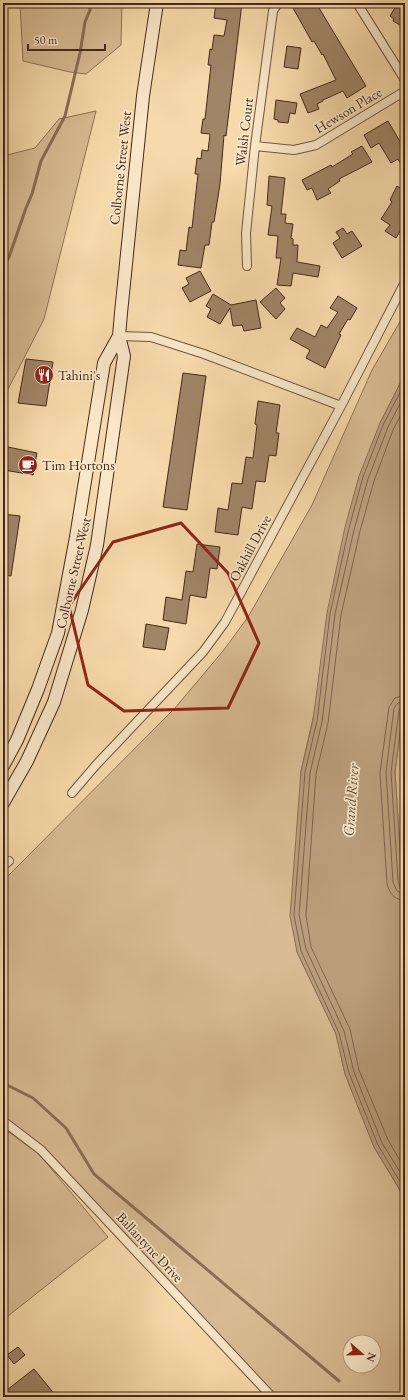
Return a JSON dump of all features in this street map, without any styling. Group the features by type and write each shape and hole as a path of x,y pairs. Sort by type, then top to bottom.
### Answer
{"main road":[{"name":"Colborne Street West","path":"3,803 27,761 54,702 82,610 97,545 124,356 119,336 143,96 157,3"},
{"name":"Colborne Street West","path":"3,766 17,740 38,689 58,633 76,537 104,362 119,336"}],"street":[{"name":"Walsh Court","path":"247,266 246,233 255,146 273,11 278,3"},
{"path":"360,4 405,80"},
{"name":"Hewson Place","path":"255,146 294,150 316,145 405,91"},
{"name":"Oakhill Drive","path":"72,793 96,765 203,652 225,622 341,406 405,282"},
{"path":"119,336 151,337 178,345 341,406"},
{"name":"Ballantyne Drive","path":"3,1121 41,1150 272,1397"}],"highlighted area":[{"path":"181,523 228,573 259,643 228,708 124,711 88,685 69,606 113,542"}],"shaded area":[{"path":"20,3 122,3 121,45 86,74 70,72 23,61"},
{"path":"96,111 44,319 3,399 3,156 35,148 59,119"},
{"path":"405,313 405,374 380,423 301,771 297,952 336,1034 345,1074 374,1147 405,1199 405,1397 274,1397 41,1150 3,1121 3,881 175,708 223,651 248,617 312,505 372,370"},
{"path":"405,694 405,892 402,881 395,772"},
{"path":"3,1128 39,1154 108,1237 3,1320"}],"water":[{"name":"Grand River","path":"405,374 405,694 395,772 402,881 405,892 405,1198 374,1147 345,1074 336,1034 297,952 290,916 301,771 313,720 327,613 345,527 359,476 380,423"}],"building":[{"path":"216,3 242,3 226,136 224,135 220,184 209,245 205,245 201,268 178,265 180,250 186,251 189,227 192,228 198,174 195,174 197,158 201,159 202,150 208,151 210,134 201,133 203,119 205,119 211,65 208,65 210,49 212,50 214,35 224,36 227,20 214,18"},
{"path":"302,3 316,3 366,86 347,98 343,91 323,100 317,104 319,109 308,113 300,94 336,80 323,54 322,55 314,41 312,42 293,8"},
{"path":"401,3 405,3 405,28 393,21 394,19 390,16 396,6 398,7"},
{"path":"287,46 301,48 298,69 284,67"},
{"path":"276,100 297,103 295,114 290,113 288,123 278,122 278,120 274,119"},
{"path":"388,121 405,150 405,171 398,159 391,163 379,143 371,148 364,135"},
{"path":"362,146 372,162 339,179 340,181 328,189 331,193 317,200 312,188 307,190 302,180 331,165 332,167 353,154 351,152"},
{"path":"269,176 285,178 281,214 286,214 285,223 293,224 291,238 293,239 293,245 298,245 297,262 320,266 318,277 293,273 291,286 277,285 281,258 276,258 278,236 268,235 272,206 267,205"},
{"path":"397,186 405,191 405,223 396,238 385,231 390,225 381,219 392,202 390,200"},
{"path":"343,228 347,234 352,231 362,246 342,258 333,243 340,238 336,232"},
{"path":"200,271 211,291 190,302 182,288 189,284 186,278"},
{"path":"276,288 285,298 280,303 285,309 276,319 260,302"},
{"path":"213,294 231,305 256,300 261,328 244,331 242,325 233,326 230,308 220,324 207,317 211,309 206,306"},
{"path":"338,296 357,308 339,334 341,335 325,368 306,358 310,350 290,339 297,328 315,337 321,325 327,328 338,312 330,308"},
{"path":"26,359 53,362 46,406 18,403"},
{"path":"183,373 206,376 187,510 163,507"},
{"path":"258,401 280,405 276,433 279,433 276,456 269,455 265,482 256,481 252,509 242,507 238,535 215,532 218,508 228,510 232,483 242,484 246,457 253,458"},
{"path":"8,447 37,453 33,475 4,470"},
{"path":"3,514 20,516 11,576 3,575"},
{"path":"197,544 220,547 217,569 210,568 206,598 190,595 186,624 163,620 166,597 182,600 186,571 193,572"},
{"path":"146,624 169,628 165,650 143,647"},
{"path":"18,1347 25,1355 14,1364 7,1355"},
{"path":"34,1369 57,1397 3,1397 3,1393"}],"waterway":[{"path":"3,268 9,257 32,194 41,161 65,116 80,53 85,22 90,10 90,3"},
{"path":"3,1083 33,1098 66,1128 94,1174 339,1381"}],"place":[{"name":"Tahini's","path":"44,375"},
{"name":"Tim Hortons","path":"28,465"}]}
